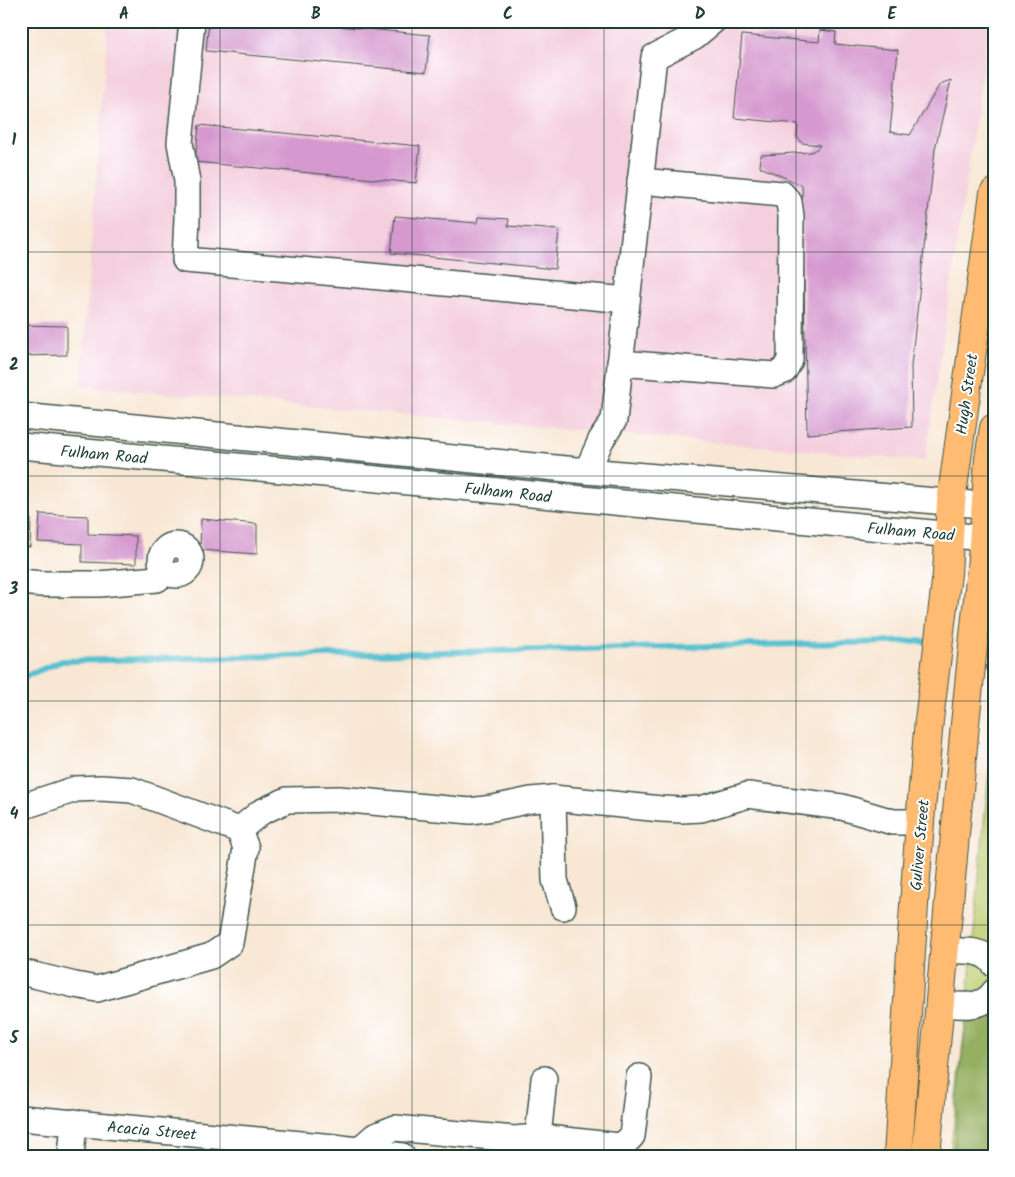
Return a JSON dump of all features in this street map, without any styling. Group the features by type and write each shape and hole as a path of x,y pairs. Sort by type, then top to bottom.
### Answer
{"main road":[{"name":"Hugh Street","path":"949,535 951,502 994,194"},
{"name":"Hugh Street","path":"989,539 989,458 994,428"},
{"name":"Guliver Street","path":"898,1156 920,822 947,574 949,535"},
{"path":"926,1156 977,604 989,539"}],"street":[{"path":"192,21 180,143 187,180 188,218 184,260 627,300"},
{"path":"587,471 614,420 654,57 695,36 713,21"},
{"path":"620,363 774,375 784,371 790,360 791,216 789,202 782,194 640,181"},
{"name":"Fulham Road","path":"21,416 587,471 990,505"},
{"name":"Fulham Road","path":"21,446 989,539"},
{"path":"21,582 99,584 157,579 167,572"},
{"path":"21,807 76,789 132,790 239,830 246,848 230,943 211,956 97,989 21,972"},
{"path":"239,830 261,812 287,800 339,799 470,811 553,798 682,810 701,809 748,795 842,807 893,822 920,822"},
{"path":"553,798 555,880 563,907"},
{"path":"944,951 979,953 986,956 994,964"},
{"path":"939,1004 963,1005 980,1003 986,1001 994,992"},
{"path":"359,1150 374,1136 395,1128 514,1140 538,1137 620,1146 632,1136 639,1077"},
{"path":"538,1137 544,1079"},
{"name":"Acacia Street","path":"21,1118 74,1122 333,1151 359,1150 402,1156"},
{"path":"70,1156 74,1122"}],"shaded area":[{"path":"108,21 990,21 925,461 81,386"}],"green space":[{"path":"994,714 994,1156 950,1156 966,1017"},
{"path":"994,1013 994,1156 953,1156 966,1017"}],"building":[{"path":"209,21 285,21 430,35 426,72 206,51"},
{"path":"820,30 836,32 835,44 898,50 890,132 910,135 940,84 951,80 935,149 911,366 912,427 807,434 802,185 760,167 761,155 811,152 820,145 802,143 797,137 798,124 734,118 742,35 819,42"},
{"path":"199,125 420,146 416,183 195,162"},
{"path":"395,216 477,223 478,217 509,219 508,226 559,230 555,269 391,253"},
{"path":"21,325 67,326 67,355 21,356"},
{"path":"40,514 88,516 88,534 136,536 136,564 82,562 82,544 38,542"},
{"path":"21,518 31,519 30,547 21,546"},
{"path":"201,519 257,524 257,554 200,550"}],"waterway":[{"path":"979,640 994,639"},
{"path":"21,678 62,661 931,641"}]}
